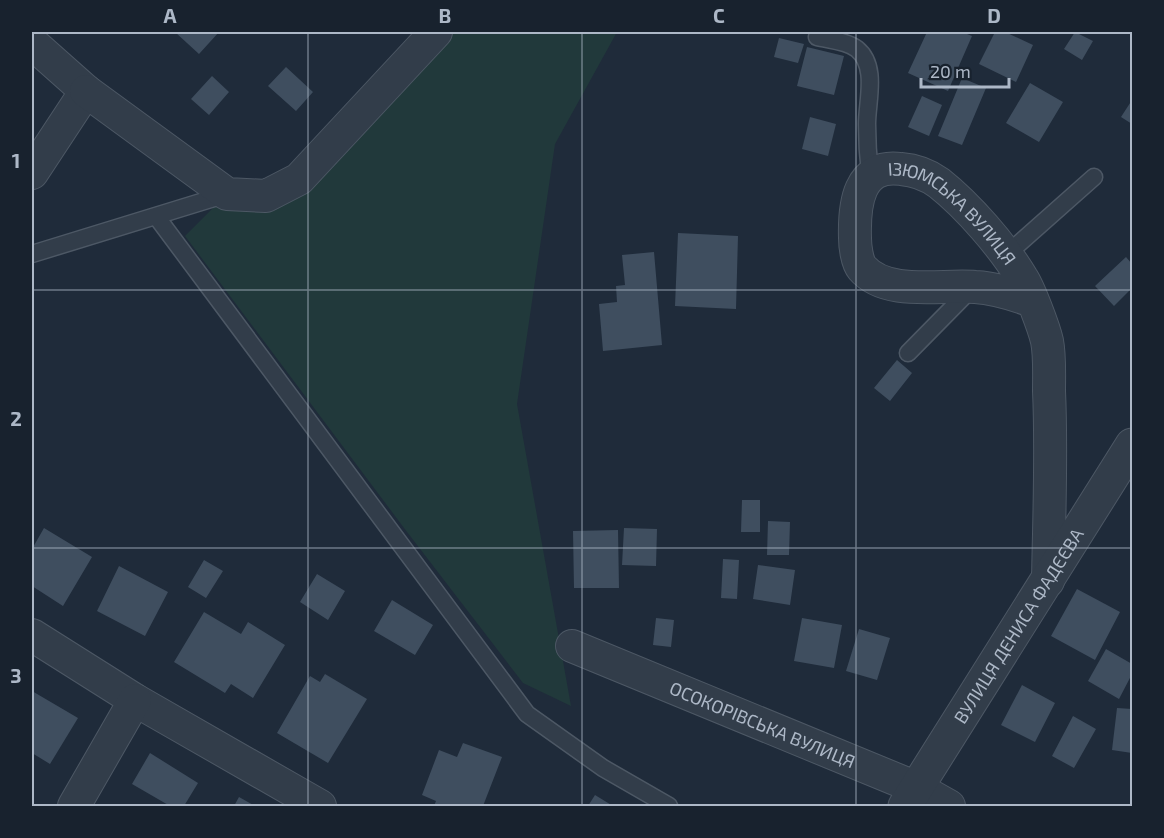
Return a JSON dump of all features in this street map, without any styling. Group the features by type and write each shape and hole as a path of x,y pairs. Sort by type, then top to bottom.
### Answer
{"street":[{"path":"32,44 86,91 227,194 266,196 299,179 435,32"},
{"path":"32,173 86,91"},
{"name":"ІЗЮМСЬКА ВУЛИЦЯ","path":"1032,301 1002,291 974,287 926,288 882,283 861,267 855,245 854,217 859,193 870,174 889,167 913,170 937,182 982,224 1023,279 1032,301 1047,341 1051,416 1048,581"},
{"name":"ВУЛИЦЯ ДЕНИСА ФАДЄЄВА","path":"911,797 1132,445"},
{"path":"32,635 135,700 320,807"},
{"name":"ОСОКОРІВСЬКА ВУЛИЦЯ","path":"572,646 911,797 949,807"},
{"path":"75,807 135,700"}],"lane":[{"path":"817,37 854,46 862,54 867,64 870,88 867,147 870,174"},
{"path":"1006,255 1094,177"},
{"path":"32,254 227,194"},
{"path":"156,216 526,714 603,768 669,807"},
{"path":"908,353 974,287"}],"green space":[{"path":"436,32 617,32 555,144 517,404 571,706 523,683 185,236 227,194 266,196"}],"building":[{"path":"175,32 219,32 199,54"},
{"path":"927,32 962,32 972,36 948,91 908,73"},
{"path":"995,32 1005,32 1033,45 1016,82 979,64"},
{"path":"1075,32 1093,41 1082,60 1064,49"},
{"path":"779,38 804,44 798,63 774,57"},
{"path":"807,47 844,56 834,95 797,86"},
{"path":"286,67 313,92 296,111 268,86"},
{"path":"212,76 229,92 209,115 191,99"},
{"path":"962,78 986,88 962,145 938,136"},
{"path":"1030,83 1063,102 1039,142 1006,123"},
{"path":"922,96 942,105 929,136 908,127"},
{"path":"1132,100 1132,124 1121,117"},
{"path":"810,117 836,124 828,156 802,149"},
{"path":"678,233 738,236 736,309 675,306"},
{"path":"654,252 662,345 603,351 599,304 617,302 616,286 625,285 622,255"},
{"path":"1126,257 1132,264 1132,288 1114,306 1095,286"},
{"path":"897,360 912,373 890,401 874,388"},
{"path":"742,500 760,500 760,532 741,532"},
{"path":"768,521 790,522 789,555 767,555"},
{"path":"44,528 92,557 63,606 32,586 32,549"},
{"path":"624,528 657,529 656,566 622,565"},
{"path":"618,530 619,588 574,588 573,531"},
{"path":"723,559 739,560 737,599 721,598"},
{"path":"204,560 223,571 206,598 188,587"},
{"path":"758,565 795,570 790,605 753,599"},
{"path":"119,566 168,592 145,636 97,611"},
{"path":"317,574 345,591 328,620 300,602"},
{"path":"1077,589 1120,612 1095,660 1051,636"},
{"path":"392,600 433,625 415,655 374,631"},
{"path":"204,612 241,634 248,622 285,645 253,698 231,684 225,693 174,662"},
{"path":"656,618 674,620 671,647 653,645"},
{"path":"802,618 842,625 834,668 794,661"},
{"path":"859,629 890,638 877,680 846,671"},
{"path":"1106,649 1132,664 1132,674 1119,699 1088,681"},
{"path":"325,674 367,699 328,763 277,733 310,676 320,682"},
{"path":"1022,685 1055,703 1035,742 1001,725"},
{"path":"32,691 78,718 50,764 32,753"},
{"path":"1117,708 1132,709 1132,753 1112,750"},
{"path":"1073,716 1096,729 1074,768 1052,756"},
{"path":"463,743 502,757 483,806 434,806 436,801 422,795 439,750 457,757"},
{"path":"150,753 198,783 184,806 170,806 132,784"},
{"path":"595,795 613,806 588,806"},
{"path":"239,797 255,806 234,806"}]}
